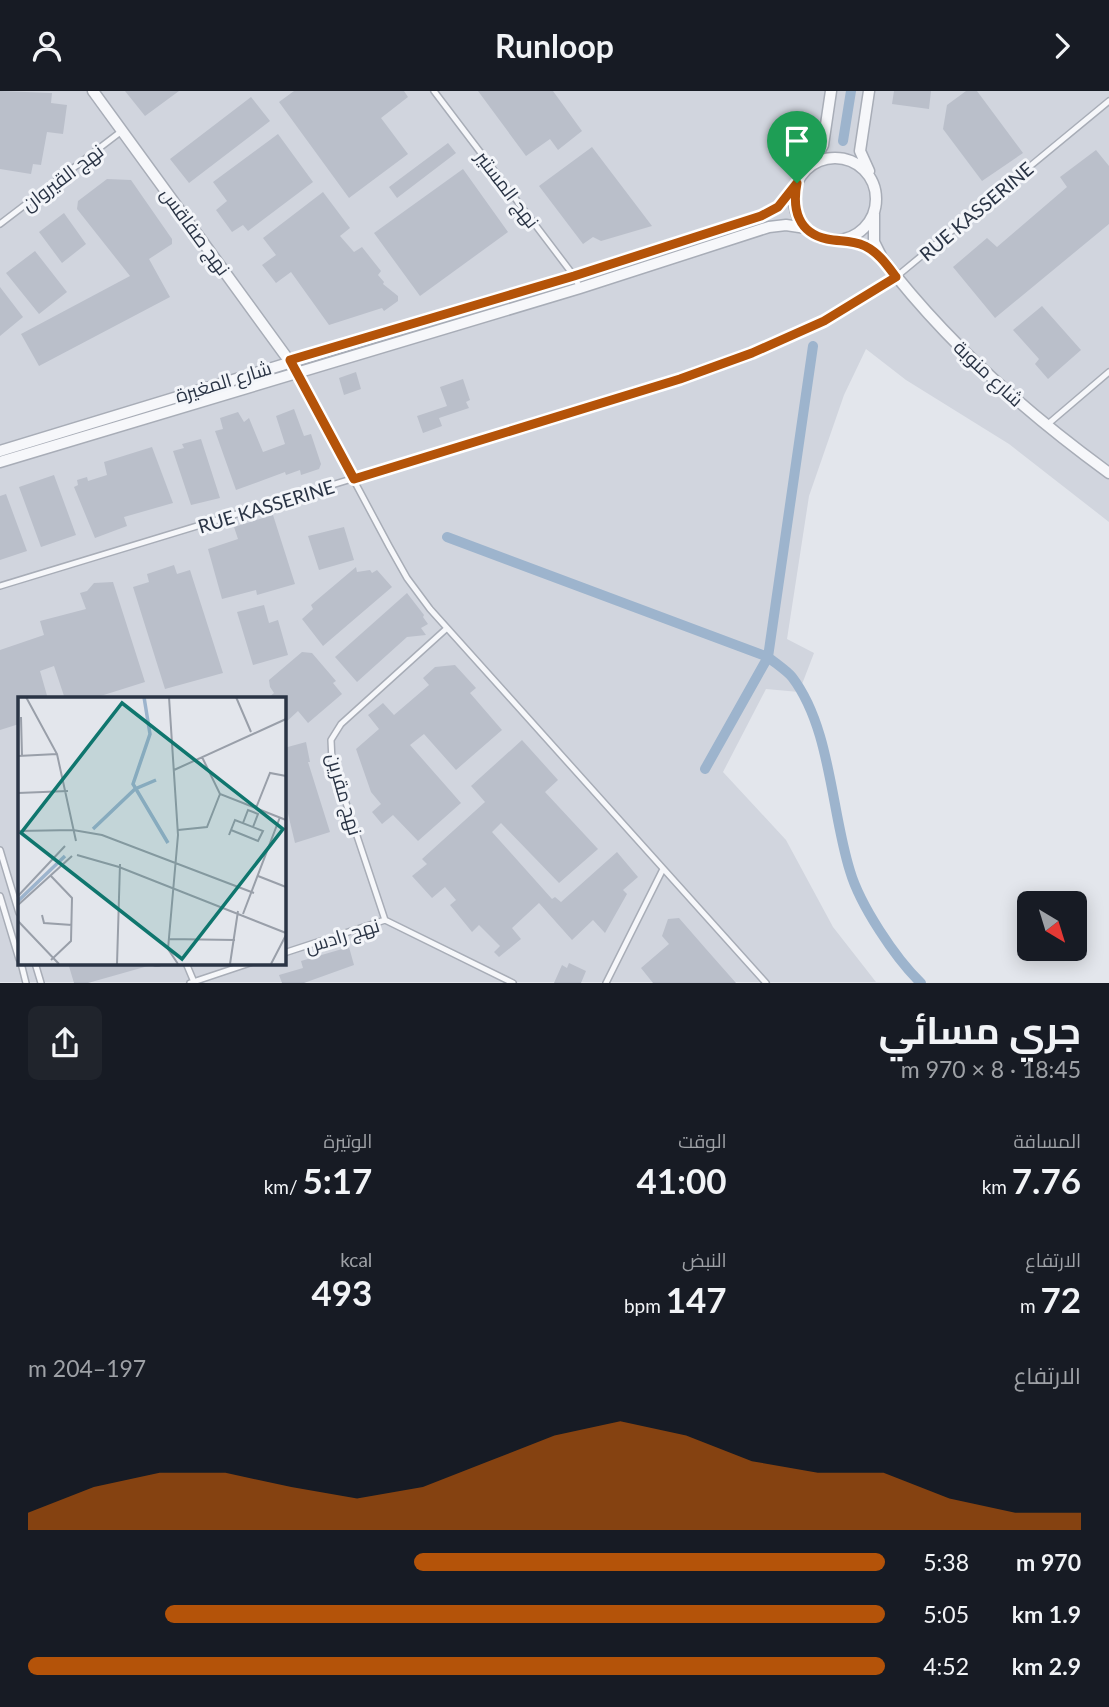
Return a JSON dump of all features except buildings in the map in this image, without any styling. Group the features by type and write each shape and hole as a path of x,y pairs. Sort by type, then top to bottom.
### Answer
{"street":[{"name":"نهج صفاقس","path":"93,91 298,374"},
{"path":"812,165 823,145 831,91"},
{"path":"869,91 860,151 874,183 877,199 867,226 857,234 831,240 817,236 806,228 797,215 793,199 797,183 803,173 825,158 847,160 866,171 874,183"},
{"name":"شارع المغيرة","path":"0,451 290,360 574,276 770,212 778,207 797,183"},
{"path":"873,215 874,242 882,258"},
{"name":"شارع المغيرة","path":"0,461 298,374 769,227 786,225 806,228"},
{"path":"844,239 865,246 882,258"},
{"name":"شارع منوبة","path":"882,258 964,352 1047,425 1109,473"}],"lane":[{"name":"نهج المستير","path":"434,91 574,276 580,288"},
{"name":"RUE KASSERINE","path":"0,586 680,379 752,353 824,321 896,277 1109,101"},
{"name":"نهج القيروان","path":"0,224 123,130"},
{"path":"1047,425 1109,372"},
{"path":"298,374 407,578 446,629 766,982"},
{"name":"نهج مقرين","path":"385,920 332,761 331,740 341,724 446,629"},
{"path":"0,850 18,910"},
{"path":"606,982 663,869"},
{"path":"0,896 18,954"},
{"name":"نهج رادس","path":"285,953 385,920 513,982"},
{"path":"21,965 26,982"},
{"path":"36,965 41,982"},
{"path":"187,965 192,982 244,965"}],"shaded area":[{"path":"0,91 1109,91 1109,522 1009,444 906,380 866,349 844,395 809,496 787,639 814,653 799,692 766,689 723,772 786,840 833,927 876,982 0,982"}],"waterway":[{"path":"843,141 851,91"},
{"path":"705,769 768,657 813,346"},
{"path":"447,537 768,657 790,674 815,720 855,885 900,960 921,983"}],"route":[{"path":"797,183 793,199 797,215 806,228 817,236 856,242 873,250 896,277 824,321 752,353 680,379 354,479 290,360 574,276 761,216 778,207 797,183"}]}
